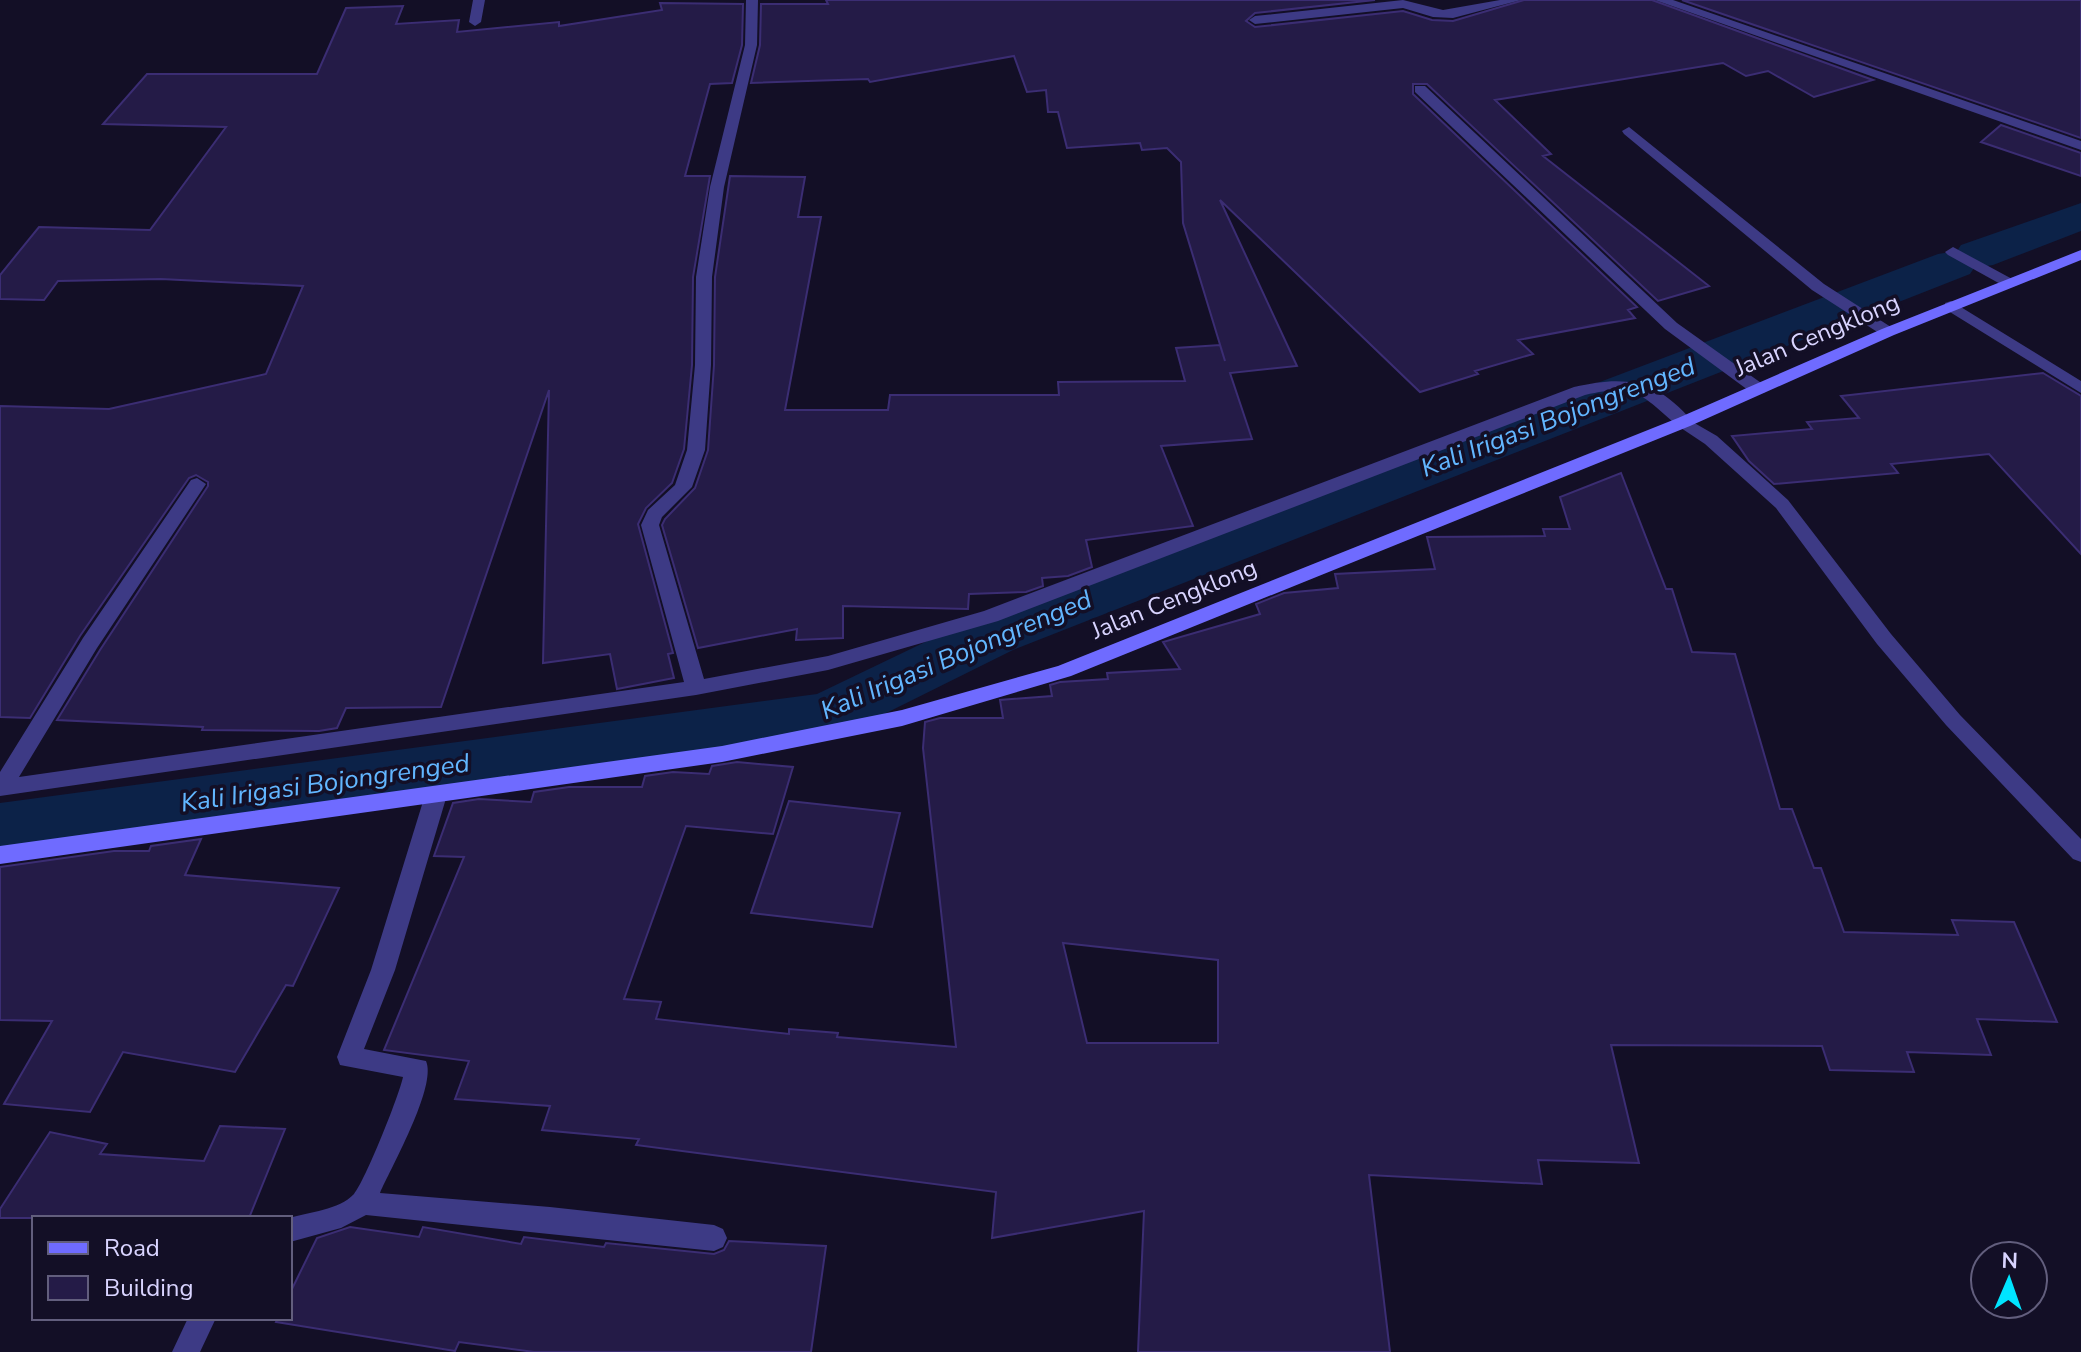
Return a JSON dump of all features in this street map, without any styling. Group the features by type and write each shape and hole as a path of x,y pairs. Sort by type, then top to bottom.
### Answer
{"main road":[{"name":"Jalan Cengklong","path":"0,855 722,754 902,718 1064,671 1679,417 1758,389 1883,329 2081,255"}],"street":[{"path":"475,22 479,0"},
{"path":"696,688 650,525 654,514 683,487 696,450 703,365 704,277 717,187 751,45 752,0"},
{"path":"1255,20 1403,4 1431,13 1451,13 1515,0"},
{"path":"1661,0 2081,146"},
{"path":"1420,89 1671,326 1758,389"},
{"path":"1629,131 1818,287 1883,329"},
{"path":"1953,252 2009,283"},
{"path":"1951,306 2081,388"},
{"path":"1,788 696,688 828,663 991,616 1580,391 1614,382 1637,383 1711,440 1782,504 1903,662 1953,720 2081,853"},
{"path":"1,788 90,643 197,484"},
{"path":"292,1229 341,1216 363,1202 411,1096 417,1069 349,1057 383,970 436,795"},
{"path":"363,1202 714,1238"},
{"path":"186,1352 201,1320"}],"building":[{"path":"826,0 1375,0 1255,13 1246,21 1255,27 1403,11 1432,20 1453,21 1524,0 1652,0 1873,80 1814,97 1768,71 1746,76 1723,63 1495,100 1551,154 1543,156 1709,286 1658,301 1427,84 1413,84 1413,94 1637,307 1628,310 1635,318 1518,340 1533,354 1420,392 1220,200 1297,366 1230,373 1252,439 1161,446 1193,526 1086,540 1092,567 1068,576 1042,578 1043,586 1026,592 969,594 968,609 843,606 843,638 796,640 797,629 698,648 662,525 695,488 708,450 714,365 715,277 730,176 805,177 798,217 821,217 785,410 888,410 890,395 1059,395 1058,382 1185,381 1176,348 1220,345 1225,361 1183,223 1181,162 1167,148 1142,150 1140,143 1067,148 1058,112 1048,112 1046,90 1027,92 1014,56 870,82 868,79 751,83 760,45 761,4 828,4"},
{"path":"1682,0 2081,0 2081,138"},
{"path":"660,3 743,4 742,45 732,83 710,84 685,176 710,176 693,277 692,365 684,449 672,483 646,508 638,524 673,653 668,654 674,678 617,689 610,654 543,663 549,390 441,707 346,708 337,728 319,731 202,730 203,727 57,720 208,486 208,482 196,475 189,478 80,636 30,718 0,717 0,406 109,409 266,374 303,286 161,279 58,281 44,300 0,299 0,275 39,227 150,230 226,127 103,124 147,74 317,74 346,8 403,6 396,24 459,20 457,32 559,22 559,26 662,10"},
{"path":"2001,125 2081,153 2081,176 1981,142"},
{"path":"2043,373 2081,396 2081,554 1989,454 1891,464 1898,473 1774,484 1749,461 1732,436 1812,429 1807,422 1859,418 1841,396"},
{"path":"1621,473 1666,589 1672,589 1692,652 1735,654 1780,809 1792,809 1814,868 1821,868 1844,932 1958,935 1952,920 2014,922 2057,1022 1977,1019 1991,1055 1907,1052 1914,1072 1830,1070 1822,1046 1611,1045 1639,1163 1538,1160 1542,1184 1369,1175 1390,1352 1138,1352 1144,1211 992,1238 996,1192 636,1145 639,1139 542,1130 550,1106 455,1099 469,1061 384,1050 464,857 434,856 453,803 479,799 531,802 534,792 569,787 642,787 645,776 673,772 709,774 712,766 737,762 793,767 773,834 686,826 624,999 661,1002 656,1019 789,1034 789,1029 838,1033 837,1037 956,1047 923,748 925,722 940,718 1003,718 1000,700 1052,696 1050,685 1060,682 1108,679 1107,673 1180,669 1163,642 1260,614 1256,604 1284,593 1338,588 1335,574 1435,569 1427,537 1545,536 1543,529 1570,529 1560,497","holes":["1063,943 1218,960 1218,1043 1087,1043"]},
{"path":"789,801 900,813 872,927 751,913"},
{"path":"201,839 185,875 339,888 293,986 286,985 235,1072 123,1052 90,1112 4,1104 52,1021 0,1020 0,867 114,851 149,851 151,846"},
{"path":"220,1126 285,1129 250,1216 0,1218 0,1209 50,1132 107,1144 100,1154 204,1161"},
{"path":"350,1227 419,1237 423,1227 521,1244 524,1237 604,1247 606,1243 714,1254 724,1250 729,1241 826,1246 811,1352 534,1352 459,1342 455,1351 276,1322 292,1320 292,1289 317,1238"}],"waterway":[{"name":"Kali Irigasi Bojongrenged","path":"1977,255 2081,216"},
{"name":"Kali Irigasi Bojongrenged","path":"0,828 828,715 992,635 1954,264"}]}
